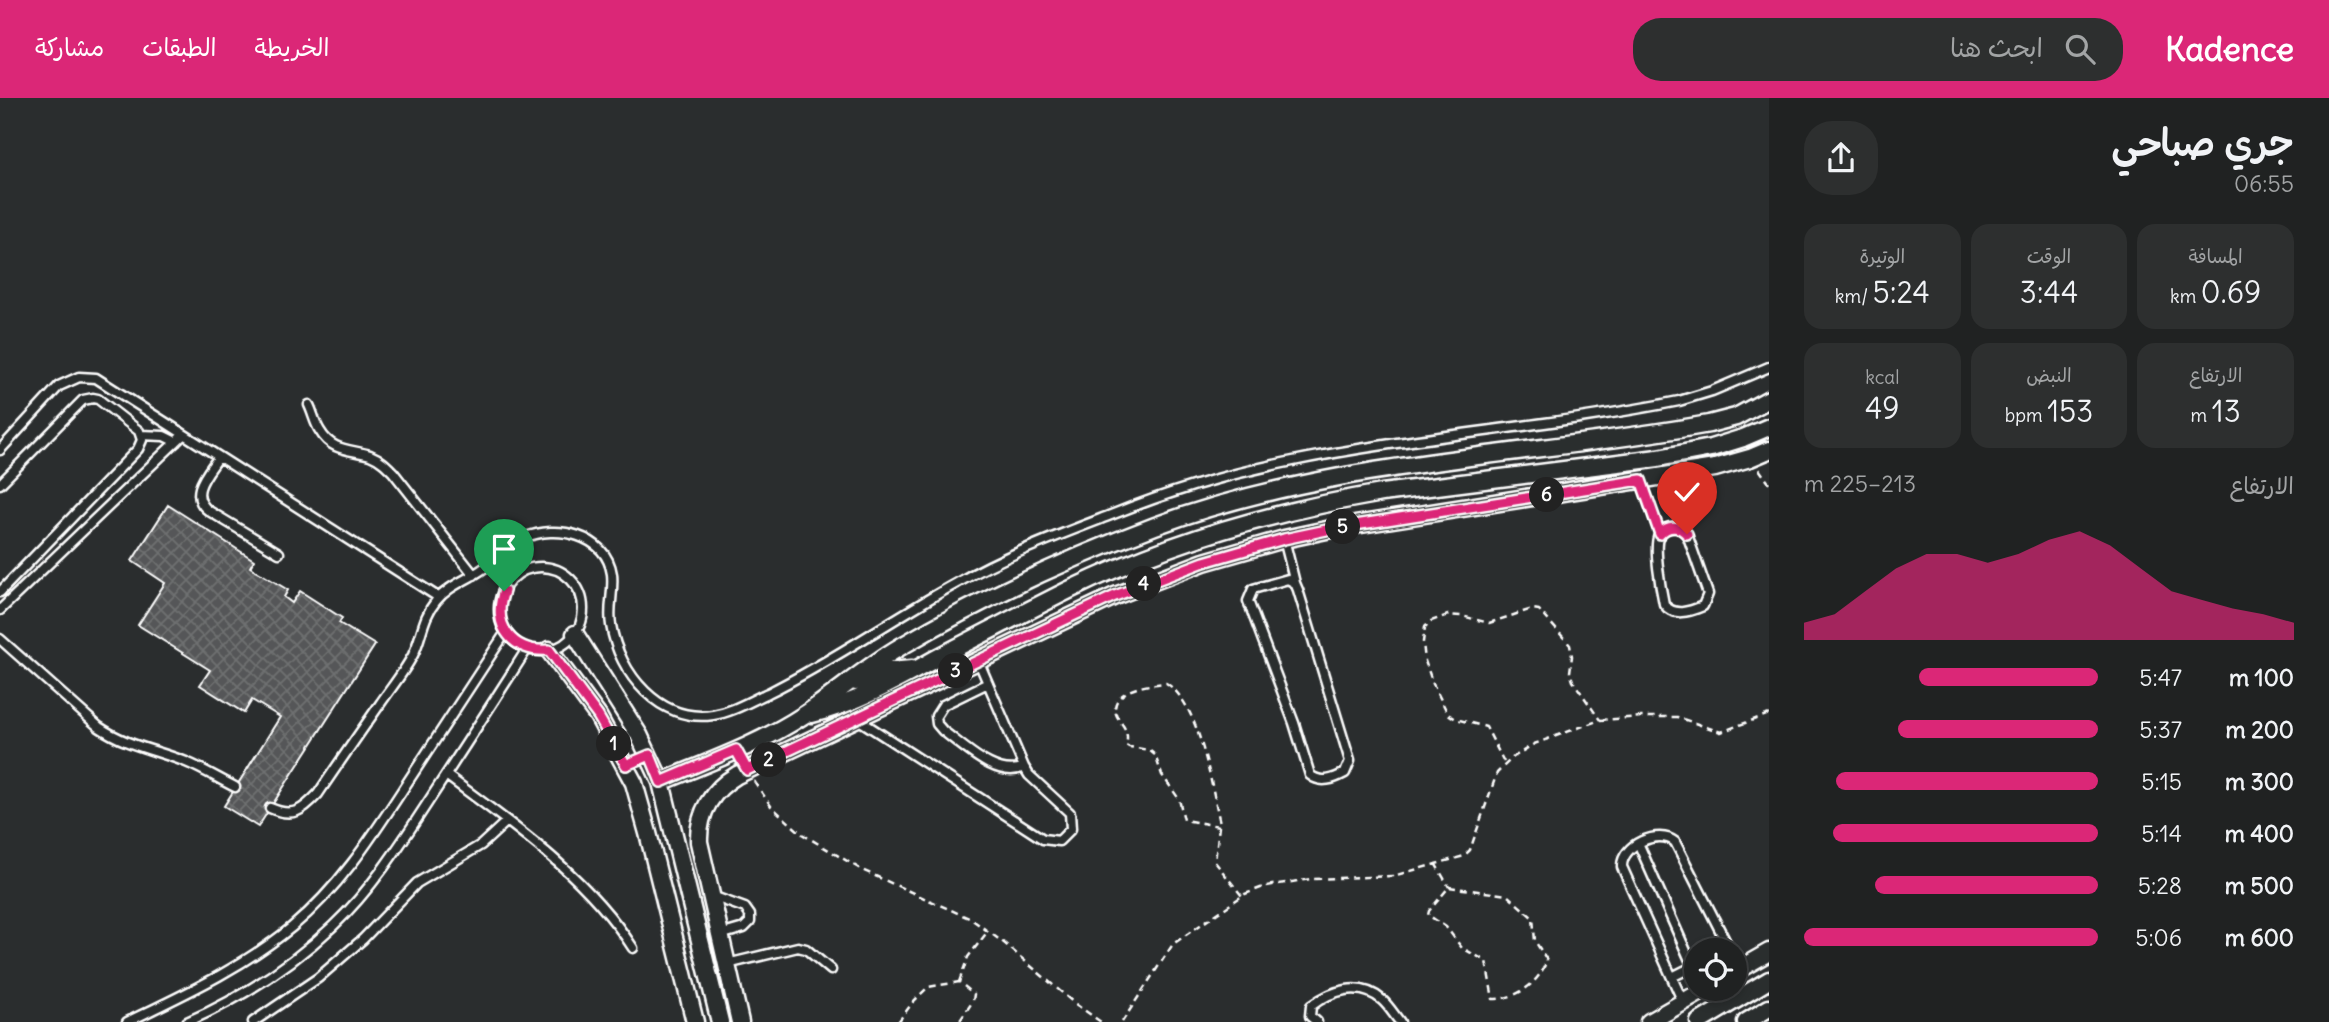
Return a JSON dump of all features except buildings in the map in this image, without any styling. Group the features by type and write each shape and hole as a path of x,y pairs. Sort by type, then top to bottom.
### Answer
{"street":[{"path":"661,782 736,750 802,717 899,647 1018,585 1156,525 1232,501 1310,482 1371,471 1685,429 1736,417 1769,399"},
{"path":"1736,417 1750,458"},
{"path":"802,717 859,698 1107,573 1164,550 1257,520 1372,494 1658,458 1712,448 1769,427"},
{"path":"740,1022 699,842 701,820 714,793 728,780 978,660 1138,587 1204,562 1284,539 1399,517 1716,468 1769,450"},
{"path":"575,634 618,698 650,755 661,782 720,1022"},
{"path":"549,650 598,716 626,765 648,833 695,1022"},
{"path":"845,685 890,671 918,669"},
{"path":"736,750 747,770"},
{"path":"626,765 650,755"},
{"path":"1747,962 1769,952"},
{"path":"1699,1022 1769,980"},
{"path":"1649,1022 1683,1002"},
{"path":"1746,1022 1769,1008"}],"lane":[{"path":"270,808 282,813 294,812 306,806 318,794 412,657 424,620 439,597 525,537 559,532 578,535 602,553 611,571 610,617 613,634 623,659 642,689 666,709 690,715 714,715 735,709 797,678 960,580 1063,534 1168,494 1230,475 1292,461 1679,401 1712,391 1769,367"},
{"path":"0,450 60,386 79,377 104,381 180,438 218,457 439,597"},
{"path":"0,484 83,400 99,399 141,435 138,449 0,592"},
{"path":"309,405 319,431 332,445 350,452 370,455 393,472 474,575"},
{"path":"141,435 180,438"},
{"path":"0,610 180,438"},
{"path":"218,457 200,485 200,503 279,553"},
{"path":"1641,480 1660,534 1657,544 1664,604 1674,612 1703,606 1708,594 1687,534 1674,527 1663,530 1660,534"},
{"path":"1284,539 1350,761 1345,773 1325,781 1310,775 1302,746 1248,601 1250,592 1257,587 1285,579 1295,583"},
{"path":"547,568 570,579 580,593 584,610 583,619 575,634 564,645 549,650 527,649 512,639 500,616 501,599 514,577 530,569 547,568"},
{"path":"127,1022 199,987 248,959 293,926 334,886 369,842 506,632"},
{"path":"0,639 112,736 186,762 235,788"},
{"path":"187,1022 263,982 333,926 373,882 527,649"},
{"path":"856,718 1043,839 1059,841 1071,830 1070,813 1024,767 978,660"},
{"path":"988,683 943,705 936,716 937,724 995,768 1013,771 1024,767"},
{"path":"446,775 507,821 593,895 633,948"},
{"path":"253,1022 318,978 363,939 417,883 481,845 507,821"},
{"path":"1683,1002 1622,867 1625,854 1663,835 1675,842 1722,938"},
{"path":"1639,845 1684,944"},
{"path":"711,895 745,908 750,915 750,922 744,928 720,934"},
{"path":"727,964 798,947 806,949 831,970"},
{"path":"1672,977 1684,971"},
{"path":"1317,1022 1310,1017 1311,1006 1332,993 1348,989 1366,991 1382,999 1400,1022"}],"path":[{"path":"1504,764 1486,727 1456,719 1446,709 1425,661 1424,632 1431,621 1454,615 1493,622 1532,609 1539,610 1570,645 1570,672 1573,681 1600,720"},
{"path":"1219,826 1184,820 1179,799 1162,775 1153,753 1127,746 1128,732 1115,709 1130,689 1167,683 1190,710 1195,720 1219,826 1215,862 1242,896"},
{"path":"1122,1022 1173,944 1242,896 1266,886 1311,879 1393,876 1464,856 1470,850 1493,780 1504,764 1534,744 1600,720 1677,717 1721,732 1769,715"},
{"path":"747,770 771,806 813,841 862,870 952,910 988,930 1074,1003 1101,1022"},
{"path":"1435,863 1449,887"},
{"path":"1449,887 1507,895 1533,918 1535,941 1547,960 1545,966 1521,993 1493,999 1486,961 1462,948 1446,927 1428,915 1449,887"},
{"path":"959,982 968,957 988,930"},
{"path":"898,1022 928,987 959,982 974,993 973,1001 959,1022"}],"route":[{"path":"504,591 499,608 506,632 527,649 549,650 571,676 598,716 626,765 650,755 661,782 736,750 747,770 1115,596 1204,562 1284,539 1336,528 1641,480 1660,534 1668,527 1679,527 1687,534"}]}
